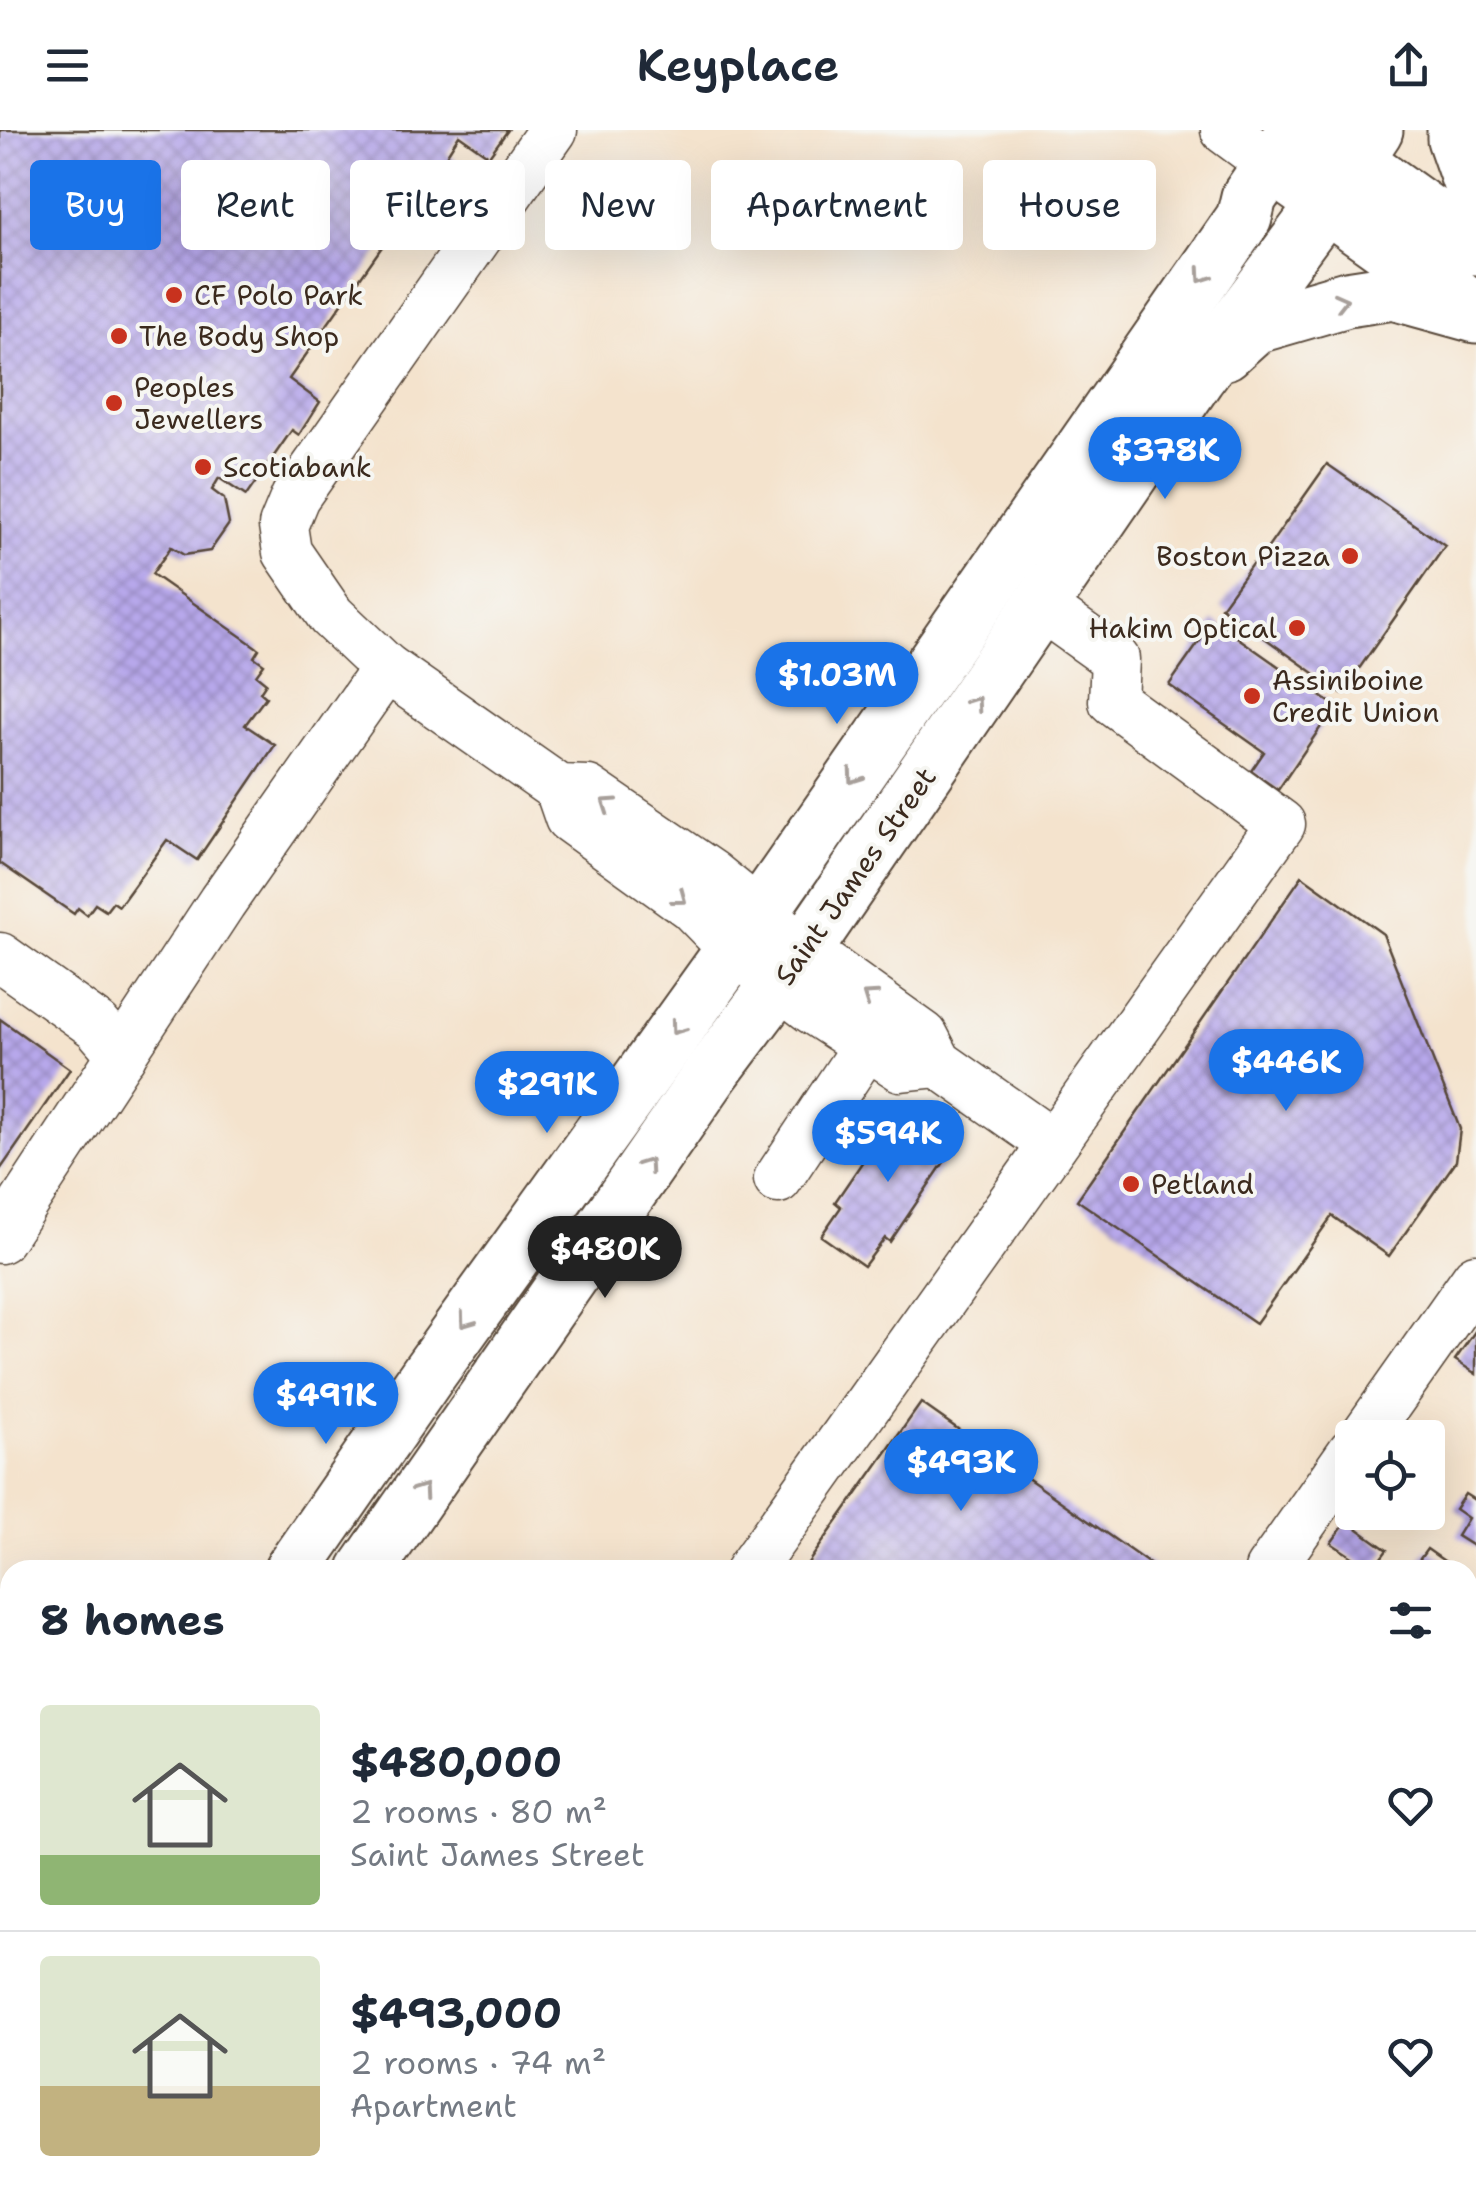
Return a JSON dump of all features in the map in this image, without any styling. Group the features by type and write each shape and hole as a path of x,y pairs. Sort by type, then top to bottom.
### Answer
{"main road":[{"path":"1455,130 1476,199"},
{"path":"1283,147 1342,156 1476,246"},
{"name":"Saint James Street","path":"299,1560 746,932 1244,218 1249,197 1283,147"},
{"path":"1342,156 1476,313"},
{"name":"Saint James Street","path":"373,1560 713,1070 792,967 1300,234 1342,156"},
{"path":"1197,378 1254,326 1347,299 1393,292 1476,313"}],"street":[{"path":"554,130 285,515 287,552 313,592 350,636 386,668 559,788 569,818 691,906 746,932 792,967 867,1045 902,1067 938,1063"},
{"path":"1225,130 1283,147"},
{"path":"757,1560 1281,824 1112,700 1115,659 1042,607"},
{"path":"0,1239 222,902 386,668"},
{"path":"0,958 97,1026 122,1056"},
{"path":"792,967 924,1036 938,1063 1052,1144"},
{"path":"778,1179 867,1045"},
{"path":"1376,1420 1476,1278"},
{"path":"1275,1560 1335,1476"}],"building":[{"path":"0,130 508,130 489,156 459,135 447,154 456,160 350,160 350,250 380,250 289,379 320,402 299,435 292,430 246,496 219,478 212,490 224,499 229,524 210,551 184,555 171,547 152,574 259,649 254,657 264,664 256,675 266,683 260,692 266,697 245,725 275,745 197,860 167,840 119,906 113,902 106,911 95,904 87,915 78,908 74,914 0,863"},
{"name":"Boston Pizza","path":"1327,464 1445,546 1342,693 1221,607"},
{"name":"Assiniboine Credit Union","path":"1214,621 1335,706 1278,790 1251,771 1264,752 1169,685"},
{"path":"1302,876 1383,934 1460,1129 1456,1161 1389,1256 1332,1216 1256,1323 1077,1200"},
{"path":"0,1019 70,1069 0,1170"},
{"path":"902,1104 957,1143 890,1242 885,1238 864,1266 821,1236 841,1207 835,1202"},
{"path":"1476,1330 1476,1374 1455,1360"},
{"path":"921,1403 1144,1560 810,1560"},
{"path":"1465,1494 1476,1501 1476,1548 1457,1536 1468,1518 1455,1509"},
{"path":"1340,1530 1359,1530 1387,1550 1380,1560 1357,1560 1331,1543"},
{"path":"1427,1549 1443,1560 1419,1560"}],"place":[{"name":"CF Polo Park","path":"174,295"},
{"name":"The Body Shop","path":"119,336"},
{"name":"Peoples Jewellers","path":"114,403"},
{"name":"Scotiabank","path":"203,467"},
{"name":"Boston Pizza","path":"1350,556"},
{"name":"Hakim Optical","path":"1297,628"},
{"name":"Assiniboine Credit Union","path":"1252,696"},
{"name":"Petland","path":"1131,1184"}]}
